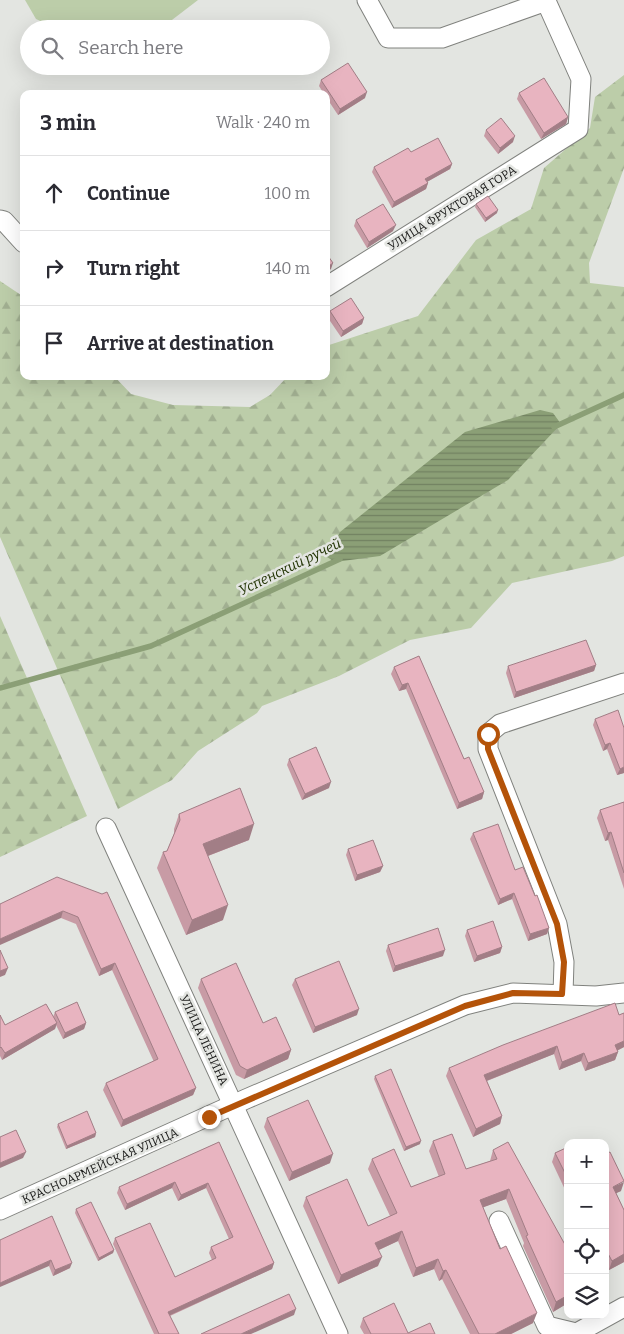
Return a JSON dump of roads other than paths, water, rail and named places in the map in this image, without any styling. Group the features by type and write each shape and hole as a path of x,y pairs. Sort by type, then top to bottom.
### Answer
{"street":[{"name":"УЛИЦА ФРУКТОВАЯ ГОРА","path":"330,284 578,129 581,79 546,1 442,38 388,38 367,0"},
{"path":"0,220 20,239"},
{"path":"562,994 564,962 557,924 488,749 488,734 500,724 624,683"},
{"name":"УЛИЦА ЛЕНИНА","path":"106,828 338,1334"},
{"name":"КРАСНОАРМЕЙСКАЯ УЛИЦА","path":"0,1210 234,1105 465,1006 513,993 596,996 624,993"},
{"path":"499,1221 547,1326 575,1334 624,1307"}],"waterway":[{"name":"Успенский ручей","path":"554,427 624,395"},
{"name":"Успенский ручей","path":"0,688 151,646 340,559"}]}
